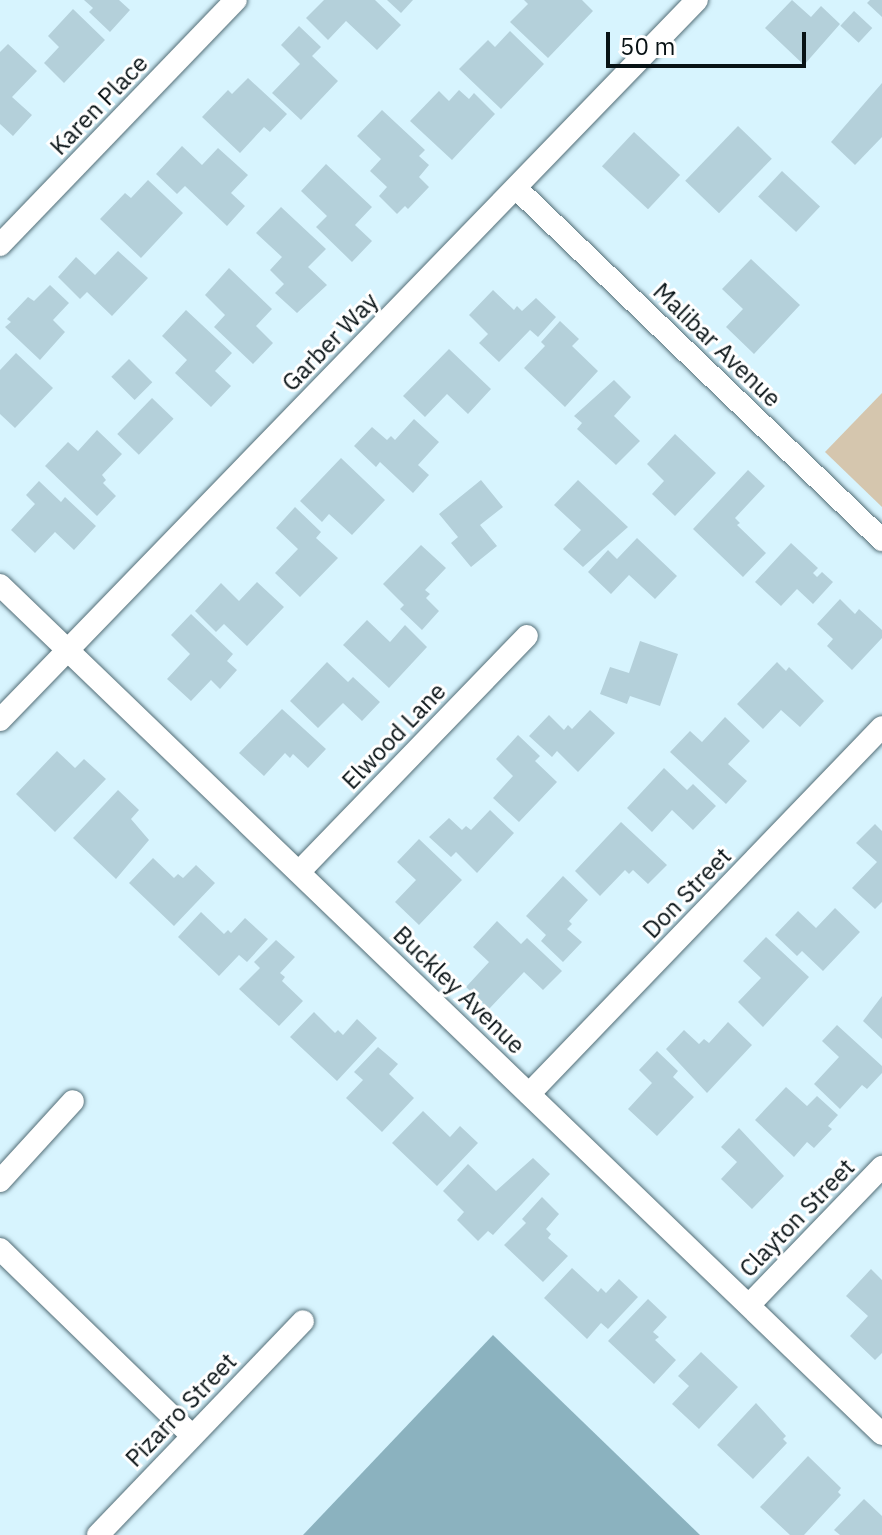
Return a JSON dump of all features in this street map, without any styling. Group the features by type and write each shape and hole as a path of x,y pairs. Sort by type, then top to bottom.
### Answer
{"street":[{"name":"Karen Place","path":"0,245 236,0"},
{"name":"Garber Way","path":"0,720 697,0"},
{"name":"Malibar Avenue","path":"516,188 882,540"},
{"name":"Buckley Avenue","path":"0,585 882,1434"},
{"name":"Elwood Lane","path":"299,872 527,636"},
{"name":"Don Street","path":"529,1094 882,727"},
{"path":"0,1181 73,1101"},
{"name":"Clayton Street","path":"749,1305 882,1167"},
{"path":"0,1249 192,1436"},
{"name":"Pizarro Street","path":"98,1535 303,1321"}],"shaded area":[{"path":"882,393 882,507 825,452"}],"water":[{"path":"493,1335 700,1535 303,1535"}],"building":[{"path":"84,0 119,0 130,10 110,32 89,12 93,8"},
{"path":"324,0 375,0 401,25 377,50 346,21 328,40 306,18"},
{"path":"387,0 413,0 401,13"},
{"path":"524,0 582,0 593,11 548,58 510,22 528,4"},
{"path":"792,0 811,17 821,6 840,24 804,65 765,28"},
{"path":"882,0 882,17 867,3"},
{"path":"73,9 105,40 64,83 44,63 59,47 48,36"},
{"path":"854,11 872,28 859,43 840,26"},
{"path":"299,26 321,47 312,56 338,81 301,120 272,93 300,64 281,45"},
{"path":"510,31 544,64 501,109 459,69 488,40 495,47"},
{"path":"8,44 37,71 12,97 32,115 13,136 0,124 0,52"},
{"path":"248,78 287,114 270,132 264,127 240,153 202,117 228,90 232,94"},
{"path":"882,83 882,137 855,165 831,142"},
{"path":"459,90 469,99 474,93 495,114 452,160 410,121 439,91 449,101"},
{"path":"382,110 425,150 419,156 429,165 419,177 429,187 408,209 405,206 397,214 379,196 387,187 370,171 381,159 357,136"},
{"path":"738,126 772,159 719,213 685,181"},
{"path":"634,132 680,175 648,209 602,166"},
{"path":"182,146 202,165 218,148 248,175 231,193 245,206 227,226 185,186 177,194 156,174"},
{"path":"326,164 372,207 355,225 372,241 352,262 316,227 327,216 301,191"},
{"path":"782,171 820,206 796,232 758,197"},
{"path":"148,180 183,213 141,258 100,219 125,193 131,198"},
{"path":"281,207 326,249 308,267 327,285 297,313 275,293 284,284 270,270 282,257 256,233"},
{"path":"118,251 148,278 112,316 87,292 80,299 58,277 76,257 95,275"},
{"path":"751,259 800,305 754,354 726,327 743,309 722,289"},
{"path":"229,268 272,309 256,326 273,343 253,364 214,327 225,315 205,295"},
{"path":"50,285 69,303 53,320 65,332 40,360 5,327 11,322 7,319 28,297 34,301"},
{"path":"493,290 514,310 517,306 522,311 536,298 556,317 538,337 530,330 499,362 479,343 488,334 469,315"},
{"path":"186,310 232,353 215,371 231,386 211,407 175,373 187,360 162,336"},
{"path":"560,321 579,339 572,346 598,371 565,407 524,368 545,346 541,342"},
{"path":"449,349 491,389 468,414 447,394 425,417 403,396"},
{"path":"16,353 53,388 15,428 0,414 0,370"},
{"path":"129,359 152,382 135,400 111,377"},
{"path":"614,380 631,397 614,416 640,441 616,465 577,429 582,423 574,416"},
{"path":"152,398 174,419 139,455 117,434"},
{"path":"414,419 439,442 418,465 429,475 413,493 380,462 376,467 354,446 372,427 387,440 391,436 395,440"},
{"path":"97,430 122,454 102,475 106,480 103,483 116,496 97,516 45,466 68,442 78,451"},
{"path":"675,434 716,473 675,516 652,494 664,481 647,464"},
{"path":"341,458 385,500 352,535 329,514 322,522 300,501"},
{"path":"748,470 765,486 735,518 740,523 737,525 766,553 743,577 693,529"},
{"path":"481,480 503,507 480,525 497,546 471,567 451,543 458,537 439,514"},
{"path":"578,480 628,527 583,567 563,549 581,530 554,505"},
{"path":"39,481 61,502 65,497 96,526 74,550 55,532 35,553 11,530 35,504 26,495"},
{"path":"295,507 321,532 316,538 338,558 300,597 275,573 298,549 276,528"},
{"path":"637,538 677,576 655,599 629,575 611,594 588,572 608,550 617,559"},
{"path":"791,543 818,568 813,573 817,577 822,572 833,582 813,604 797,589 781,606 755,582"},
{"path":"421,545 446,568 425,590 430,594 426,598 439,611 422,630 400,609 404,605 383,584"},
{"path":"257,582 284,607 247,646 224,624 216,632 195,611 221,583 239,601"},
{"path":"840,599 855,614 859,609 882,630 882,638 852,670 827,646 833,639 817,624"},
{"path":"191,614 233,654 227,661 237,670 220,689 211,680 191,701 167,679 190,654 171,635"},
{"path":"367,620 390,642 405,625 427,647 389,688 343,645"},
{"path":"640,641 678,654 660,706 630,696 627,704 600,694 610,667 629,673"},
{"path":"327,662 348,682 353,677 380,702 362,721 343,703 318,728 290,701"},
{"path":"777,662 786,671 789,667 824,701 800,727 781,710 763,729 737,704"},
{"path":"282,709 326,749 308,768 293,754 290,758 285,753 264,776 239,753"},
{"path":"590,710 615,733 578,772 557,751 552,757 529,736 549,715 564,730 568,725 572,729"},
{"path":"725,717 750,741 728,764 747,781 726,804 670,752 690,731 702,742"},
{"path":"518,735 540,756 535,761 557,782 519,822 493,798 513,776 496,759"},
{"path":"57,751 75,768 84,759 106,779 55,832 16,794"},
{"path":"664,768 687,790 693,784 716,806 693,830 672,810 652,832 627,808"},
{"path":"118,790 139,810 131,819 149,840 116,879 73,838"},
{"path":"490,810 514,833 477,873 456,852 451,857 429,837 449,818 462,830 466,826 471,830"},
{"path":"621,822 667,865 648,884 633,870 629,874 625,870 600,896 575,871"},
{"path":"875,824 882,831 882,902 875,909 852,888 877,862 856,843"},
{"path":"419,839 462,880 419,925 395,902 416,880 397,862"},
{"path":"153,858 174,878 178,874 183,878 196,865 215,883 174,926 129,883"},
{"path":"563,876 588,900 569,921 572,924 567,929 582,942 563,962 541,941 546,935 526,916"},
{"path":"835,908 860,932 823,971 802,951 797,956 775,935 798,911 816,928"},
{"path":"201,912 224,934 228,930 231,933 245,918 268,939 247,962 239,955 219,976 178,937"},
{"path":"497,921 521,944 527,938 562,971 543,990 524,972 489,1009 466,987 489,962 473,947"},
{"path":"766,937 809,977 763,1027 738,1002 761,978 743,961"},
{"path":"276,940 295,957 280,973 285,977 282,981 303,1001 279,1026 239,989 260,968 254,962"},
{"path":"882,996 882,1039 863,1021"},
{"path":"314,1012 335,1033 338,1030 343,1035 357,1019 377,1038 337,1081 290,1037"},
{"path":"728,1022 752,1045 707,1093 666,1049 684,1030 699,1044 704,1039 709,1043"},
{"path":"837,1025 882,1066 882,1073 867,1089 862,1085 840,1109 814,1084 839,1057 822,1041"},
{"path":"378,1047 398,1064 389,1074 414,1098 382,1132 346,1098 363,1080 354,1072"},
{"path":"657,1051 678,1071 673,1077 694,1097 657,1136 628,1109 652,1083 639,1070"},
{"path":"786,1087 807,1106 817,1096 838,1115 828,1126 832,1129 814,1148 807,1142 794,1157 755,1120"},
{"path":"423,1111 450,1137 460,1126 478,1143 437,1186 392,1143"},
{"path":"739,1128 784,1176 752,1209 721,1179 737,1162 721,1147"},
{"path":"533,1158 550,1174 493,1235 488,1231 478,1241 457,1220 464,1212 443,1191 468,1164 496,1191"},
{"path":"542,1197 559,1214 546,1229 551,1234 548,1238 568,1256 543,1282 504,1245 526,1223 522,1219"},
{"path":"572,1268 598,1292 601,1288 606,1293 619,1279 638,1297 608,1329 601,1323 587,1339 544,1298"},
{"path":"871,1269 882,1280 882,1353 875,1360 850,1336 868,1316 846,1296"},
{"path":"648,1299 667,1317 653,1332 659,1337 655,1340 676,1360 654,1384 608,1341"},
{"path":"701,1352 738,1387 699,1429 672,1404 689,1386 678,1376"},
{"path":"756,1403 786,1436 783,1439 787,1443 753,1479 717,1445"},
{"path":"808,1456 841,1488 838,1492 841,1495 804,1535 790,1535 760,1507"},
{"path":"864,1499 882,1516 882,1535 840,1535 834,1530"}]}
